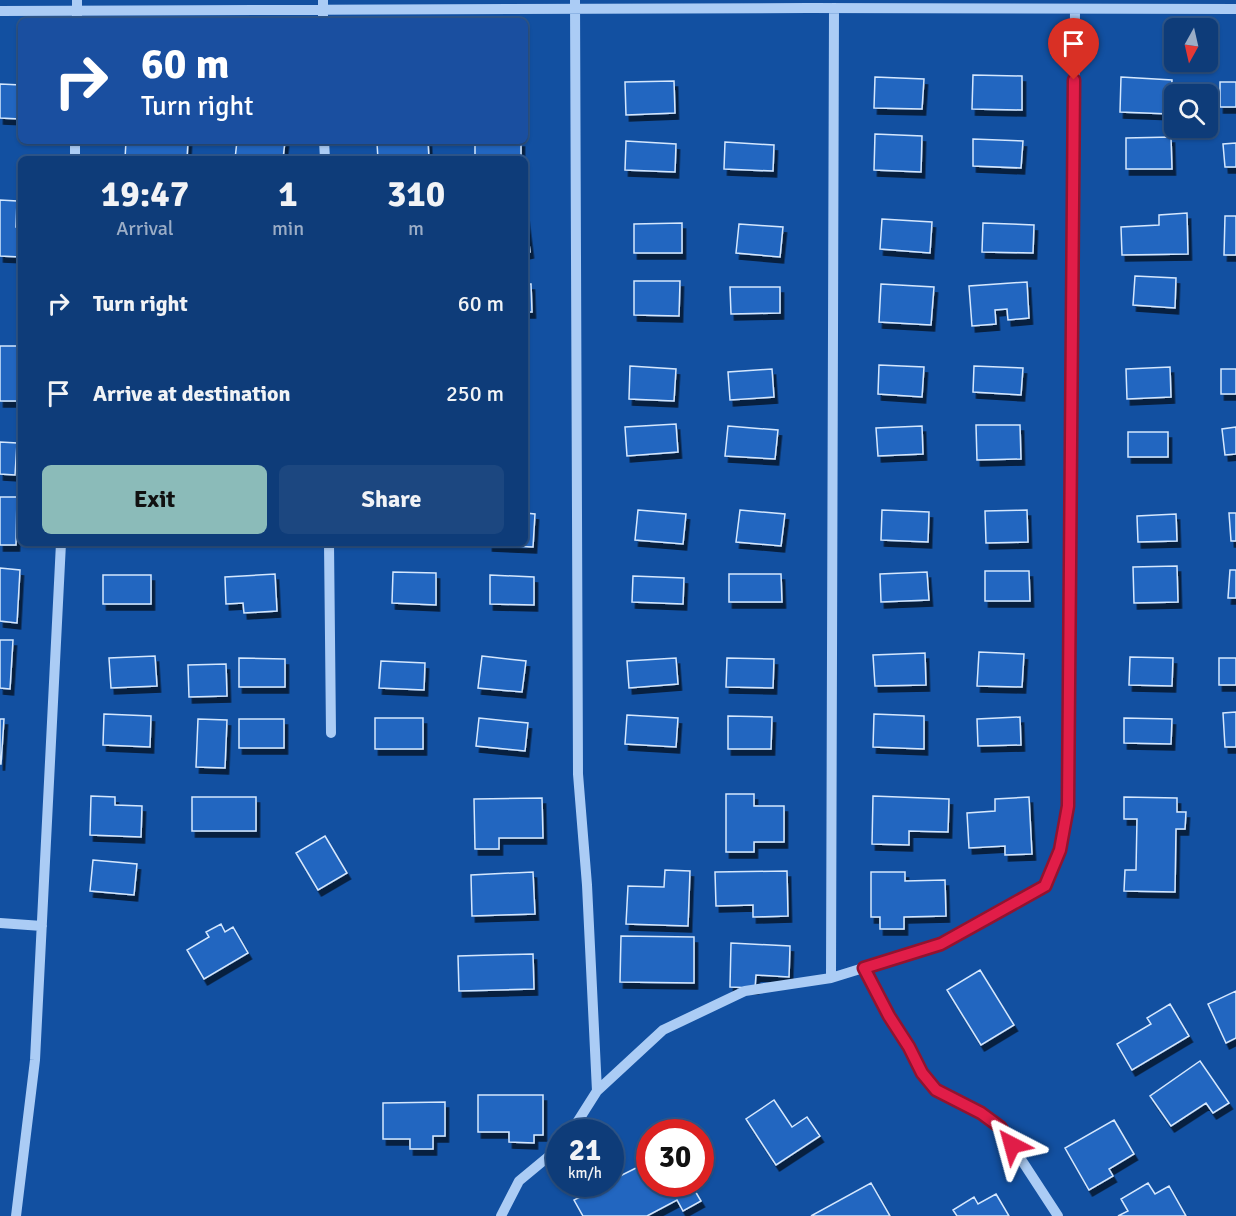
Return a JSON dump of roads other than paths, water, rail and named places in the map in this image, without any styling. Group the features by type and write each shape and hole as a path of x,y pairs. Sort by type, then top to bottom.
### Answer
{"street":[{"path":"575,4 578,774 587,885 597,1091"},
{"path":"0,11 323,11 575,4 808,4 834,8 1016,4 1075,10 1236,9"},
{"path":"831,978 834,8"},
{"path":"579,1119 597,1091 663,1030 745,991 831,978 941,944 1045,886 1060,850 1068,806 1075,10"},
{"path":"16,1216 35,1060 61,546"},
{"path":"329,546 331,733"},
{"path":"0,924 42,926"},
{"path":"864,968 922,1073 936,1090 974,1108 1000,1127 1058,1216"},
{"path":"501,1216 519,1181 546,1159"}]}
